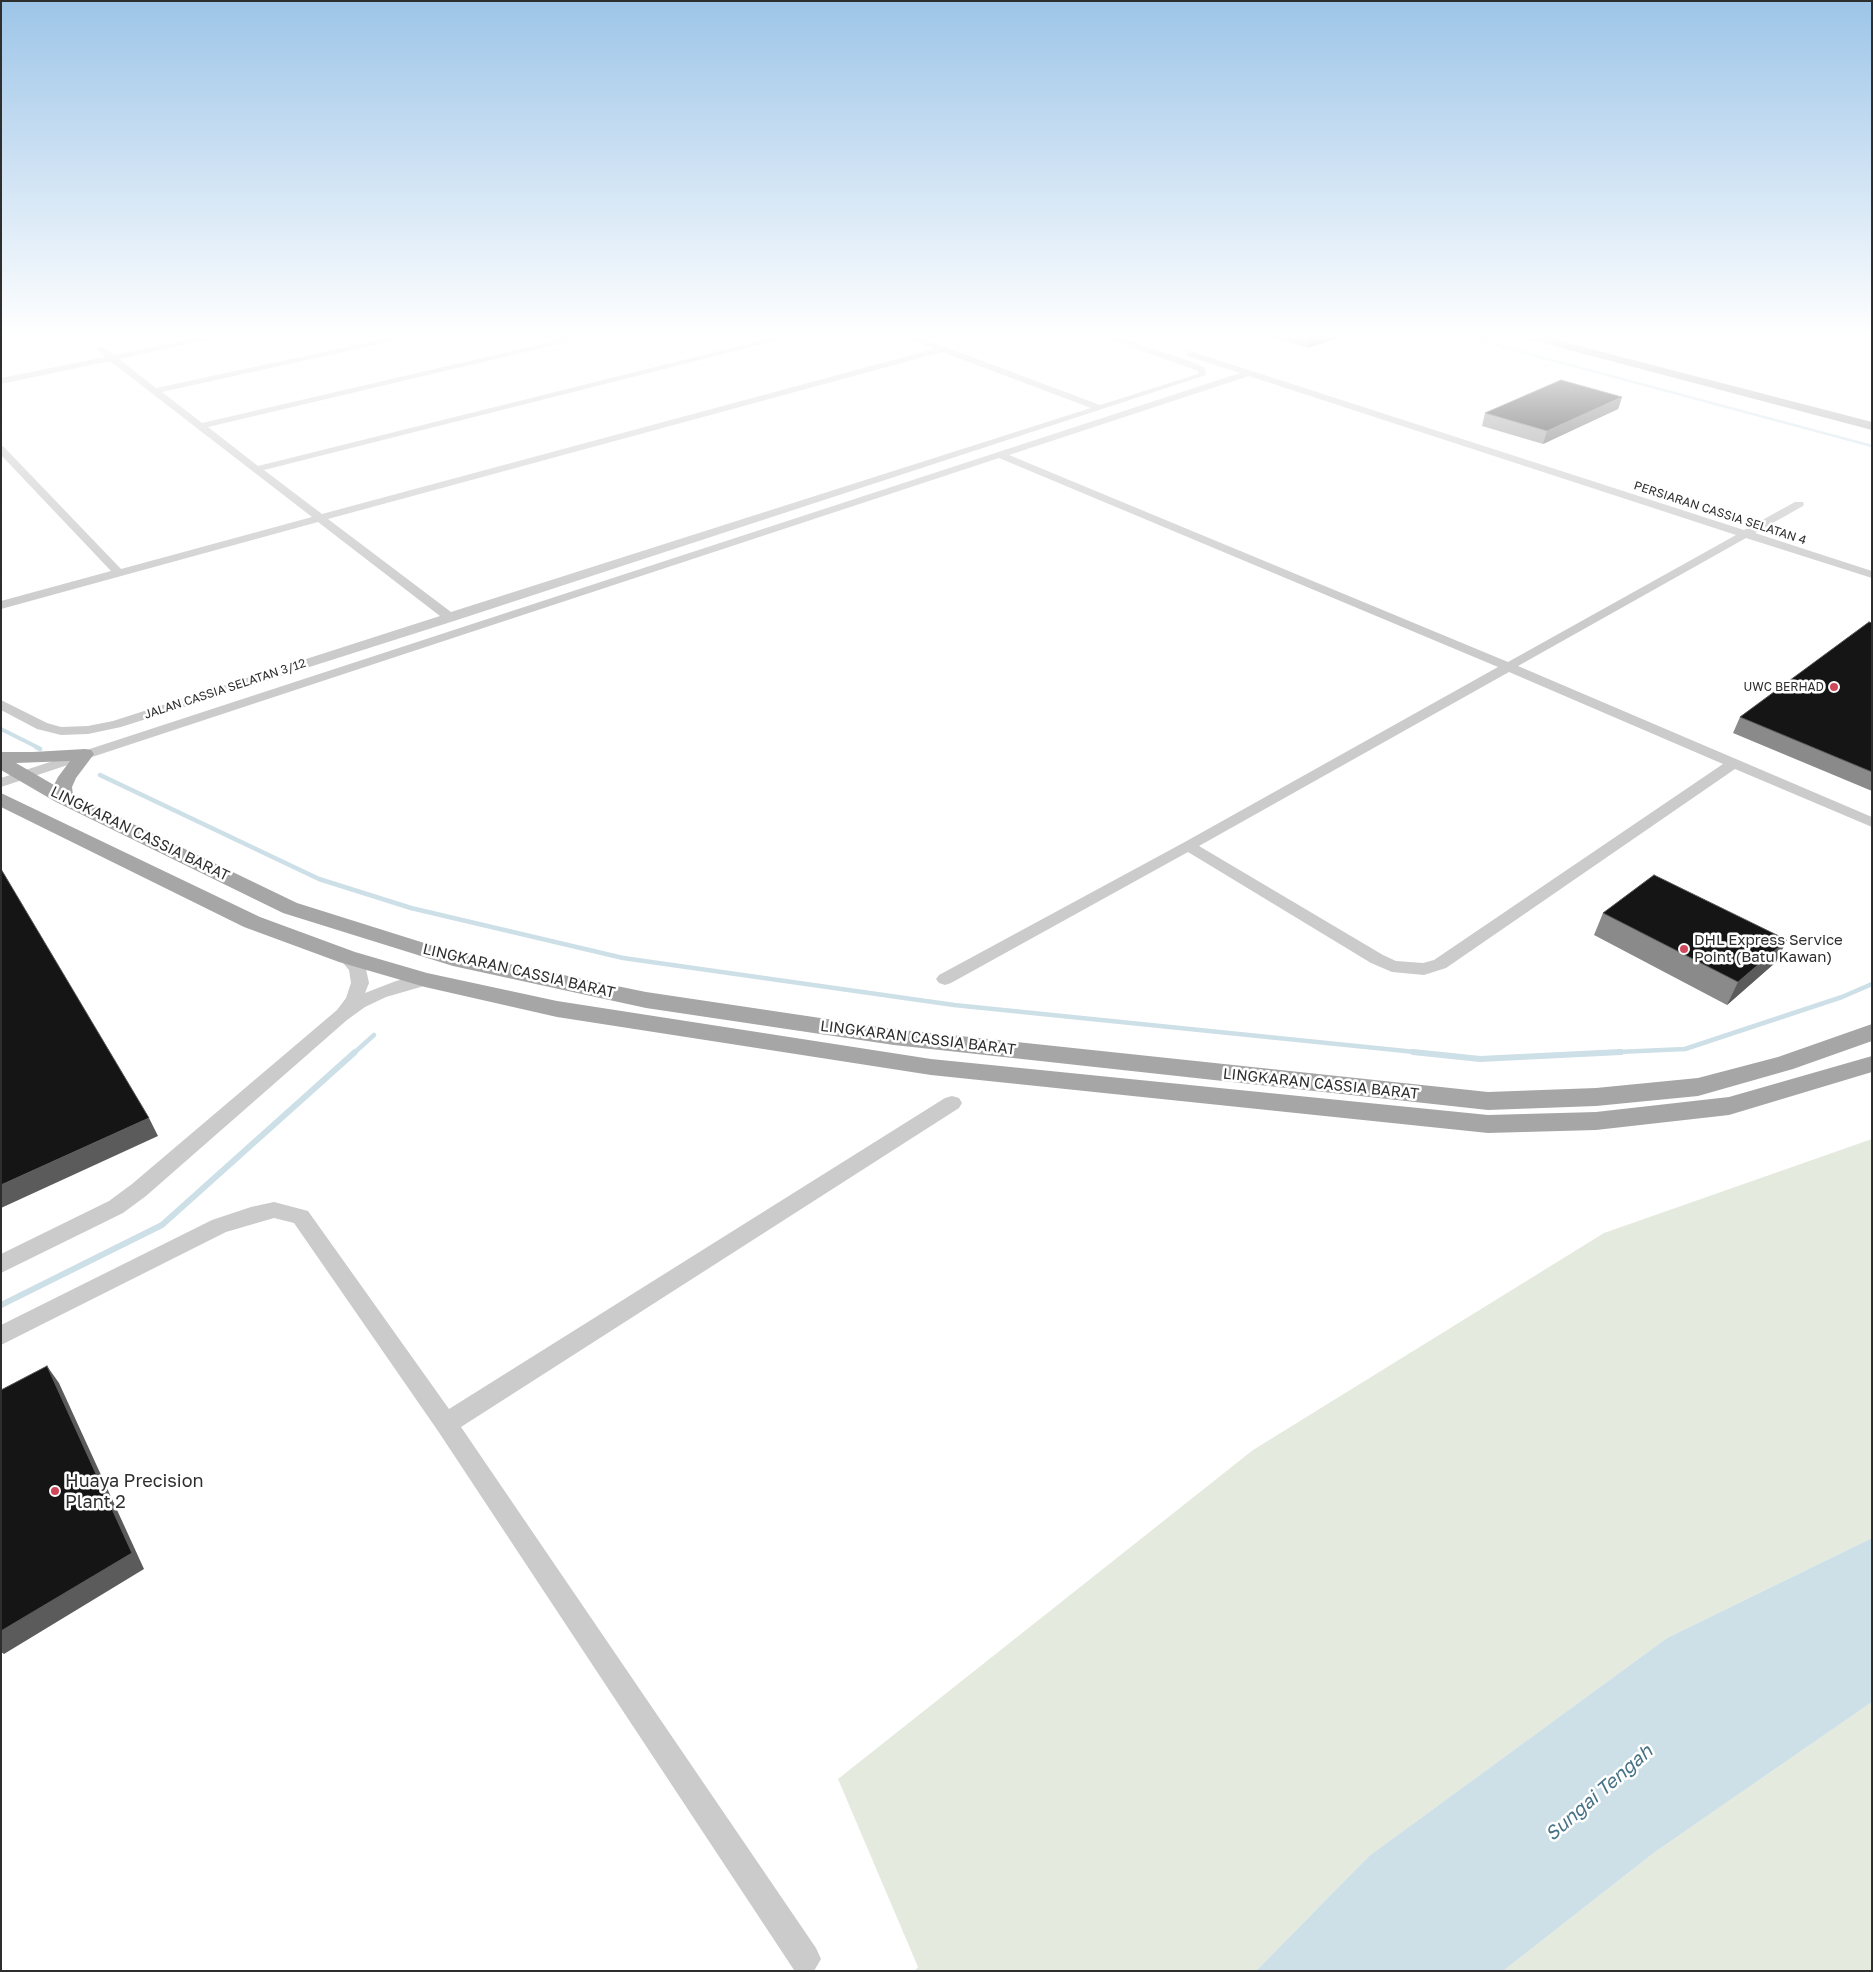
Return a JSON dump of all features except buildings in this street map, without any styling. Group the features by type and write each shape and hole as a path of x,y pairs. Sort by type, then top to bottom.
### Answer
{"main road":[{"path":"1,757 33,758 85,754"},
{"path":"63,798 63,787 67,777 85,754"},
{"name":"LINGKARAN CASSIA BARAT","path":"1,762 63,798 290,908 454,959 646,1000 894,1037 1488,1101 1596,1097 1698,1087 1785,1063 1872,1032"},
{"name":"LINGKARAN CASSIA BARAT","path":"7,804 252,922 347,957 425,980 557,1009 931,1067 1488,1124 1596,1121 1729,1106 1872,1064"}],"street":[{"path":"201,427 450,618"},
{"path":"257,469 426,427"},
{"path":"1,605 655,427"},
{"name":"JALAN CASSIA SELATAN 3/12","path":"1,704 42,726 61,731 88,730 116,724 1041,427"},
{"path":"1,782 1085,427"},
{"name":"PERSIARAN CASSIA SELATAN 4","path":"1415,427 1872,575"},
{"path":"1028,446 1028,466"},
{"path":"1,449 119,573"},
{"path":"1000,455 1509,667 1872,823"},
{"path":"967,466 1028,466"},
{"path":"945,978 1188,846 1799,504"},
{"path":"1697,749 1715,777"},
{"path":"1188,846 1376,959 1392,966 1424,969 1440,964 1733,764"},
{"path":"1715,777 1766,778"},
{"path":"341,1016 354,1000 360,983 357,969 347,957"},
{"path":"1,1264 116,1207 139,1190 341,1016 359,1003 402,985 425,980"},
{"path":"446,1424 952,1103"},
{"path":"1,1336 219,1226 251,1215 274,1210 301,1216 446,1424 805,1959"}],"shaded area":[{"path":"1872,1139 1872,1538 1667,1638 1369,1856 1256,1971 915,1971 918,1967 838,1779 1253,1450 1604,1233"},
{"path":"1872,1702 1872,1971 1503,1971 1655,1852"}],"water":[{"name":"Sungai Tengah","path":"1872,1538 1872,1702 1655,1852 1503,1971 1256,1971 1369,1856 1667,1638"}],"waterway":[{"path":"1801,427 1872,446"},
{"path":"1,729 39,748"},
{"path":"36,747 40,749"},
{"path":"100,775 319,879 411,908 623,958 954,1005 1425,1053"},
{"path":"1596,1053 1685,1049 1842,997 1872,984"},
{"path":"354,1053 374,1035"},
{"path":"1,1305 162,1225 355,1052"},
{"path":"1413,1052 1480,1059 1621,1052"}],"place":[{"name":"UWC BERHAD","path":"1834,687"},
{"name":"DHL Express Service Point (Batu Kawan)","path":"1684,949"},
{"name":"Huaya Precision Plant 2","path":"55,1491"}]}
